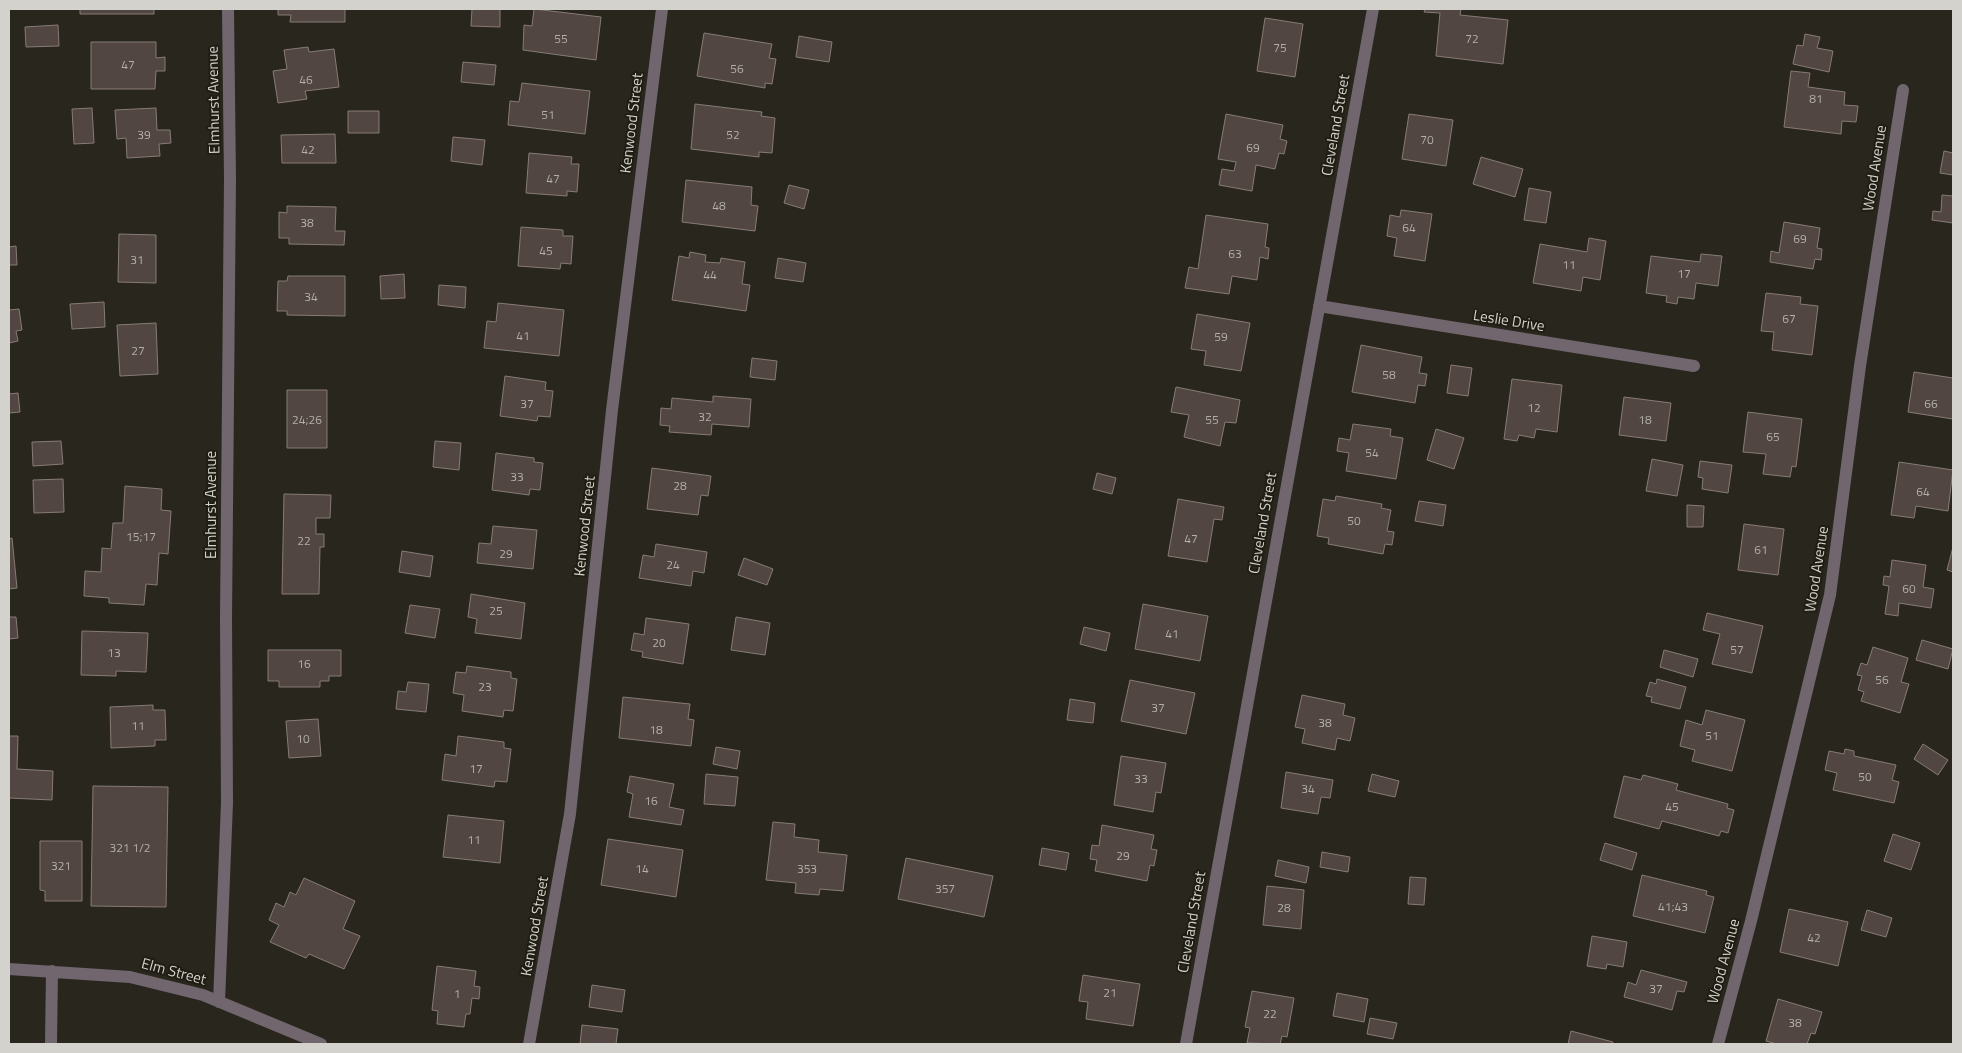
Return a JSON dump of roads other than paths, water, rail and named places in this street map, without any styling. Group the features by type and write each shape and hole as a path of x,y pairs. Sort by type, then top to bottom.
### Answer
{"street":[{"name":"Elmhurst Avenue","path":"219,1002 227,803 226,618 230,179 228,9"},
{"name":"Kenwood Street","path":"529,1044 570,814 612,410 662,9"},
{"name":"Cleveland Street","path":"1186,1044 1372,9"},
{"name":"Wood Avenue","path":"1718,1044 1751,921 1830,595 1860,366 1903,90"},
{"name":"Leslie Drive","path":"1319,306 1694,366"},
{"name":"Elm Street","path":"9,970 130,977 203,995 321,1044"},
{"path":"52,971 52,1044"}]}
